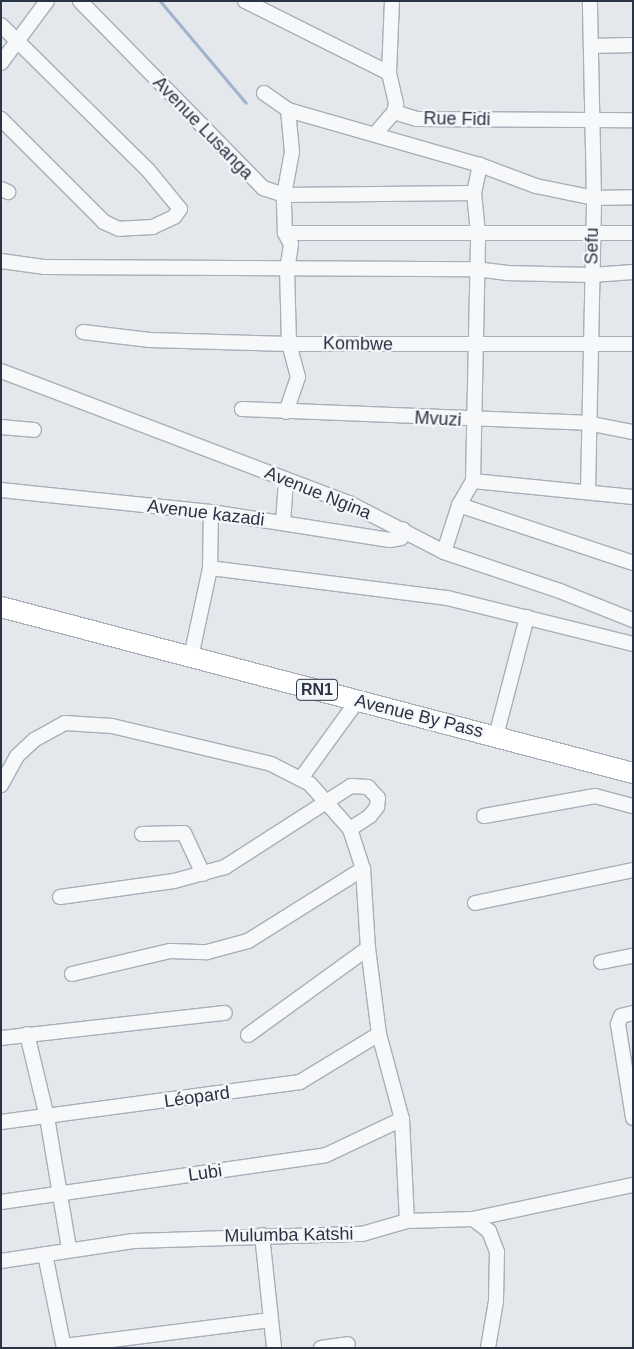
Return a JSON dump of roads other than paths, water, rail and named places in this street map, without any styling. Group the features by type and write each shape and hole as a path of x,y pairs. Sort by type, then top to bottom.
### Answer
{"highway":[{"name":"Avenue By Pass","path":"1,607 633,773"}],"street":[{"path":"1,64 47,1"},
{"name":"Avenue Lusanga","path":"80,1 254,182 284,195 474,193"},
{"path":"246,1 389,73"},
{"path":"375,134 394,112 396,104 389,73 392,1"},
{"name":"Sefu","path":"588,491 587,423 592,344 594,198 590,1"},
{"path":"1,25 148,170 180,206 174,217 147,228 119,229 104,222 1,119"},
{"path":"590,46 633,45"},
{"path":"264,94 288,110 480,166 536,186 594,198 633,197"},
{"path":"286,412 298,377 289,344 287,270 291,244 285,233 284,195 292,152 288,110"},
{"name":"Rue Fidi","path":"394,112 417,119 633,120"},
{"path":"444,552 459,505 473,481 475,269 478,233 474,193 480,166"},
{"path":"285,233 633,233"},
{"path":"1,261 44,267 287,270 475,269 506,273 592,275 633,272"},
{"name":"Kombwe","path":"83,332 150,340 289,344 475,346 633,344"},
{"name":"Avenue Ngina","path":"1,371 349,503 403,529 444,552 560,590 633,620"},
{"name":"Mvuzi","path":"242,408 286,412 587,423 633,432"},
{"path":"1,427 34,430"},
{"path":"284,522 286,480"},
{"path":"473,481 633,497"},
{"name":"Avenue kazadi","path":"1,490 211,512 390,540 401,538 403,529"},
{"path":"459,505 633,563"},
{"path":"191,657 210,568 211,512"},
{"path":"210,568 447,598 633,644"},
{"path":"496,736 527,617"},
{"path":"302,777 358,700"},
{"path":"1,785 17,756 34,740 64,723 120,728 271,764 302,777 350,829 363,869 368,948 379,1034 402,1119 407,1221"},
{"path":"60,897 203,874 225,867 245,856 324,802 351,786 359,785 374,791 378,798 375,812 350,829"},
{"path":"484,816 595,796 633,806"},
{"path":"142,834 184,832 203,874"},
{"path":"72,974 170,951 207,952 248,942 363,869"},
{"path":"475,903 633,870"},
{"path":"248,1036 368,948"},
{"path":"600,962 633,956"},
{"path":"633,1013 621,1016 618,1024 633,1118"},
{"path":"1,1038 225,1014"},
{"path":"27,1034 47,1117 69,1249"},
{"name":"Léopard","path":"1,1122 300,1082 379,1034"},
{"name":"Lubi","path":"1,1202 326,1155 402,1119"},
{"name":"Mulumba Katshi","path":"1,1261 69,1249 134,1241 262,1235 302,1237 362,1234 407,1221 473,1219 633,1185"},
{"path":"473,1219 489,1230 497,1252 496,1302 488,1348"},
{"path":"262,1235 274,1348"},
{"path":"45,1254 64,1347 270,1320"},
{"path":"321,1348 348,1344"}],"waterway":[{"path":"160,1 246,103"}]}
